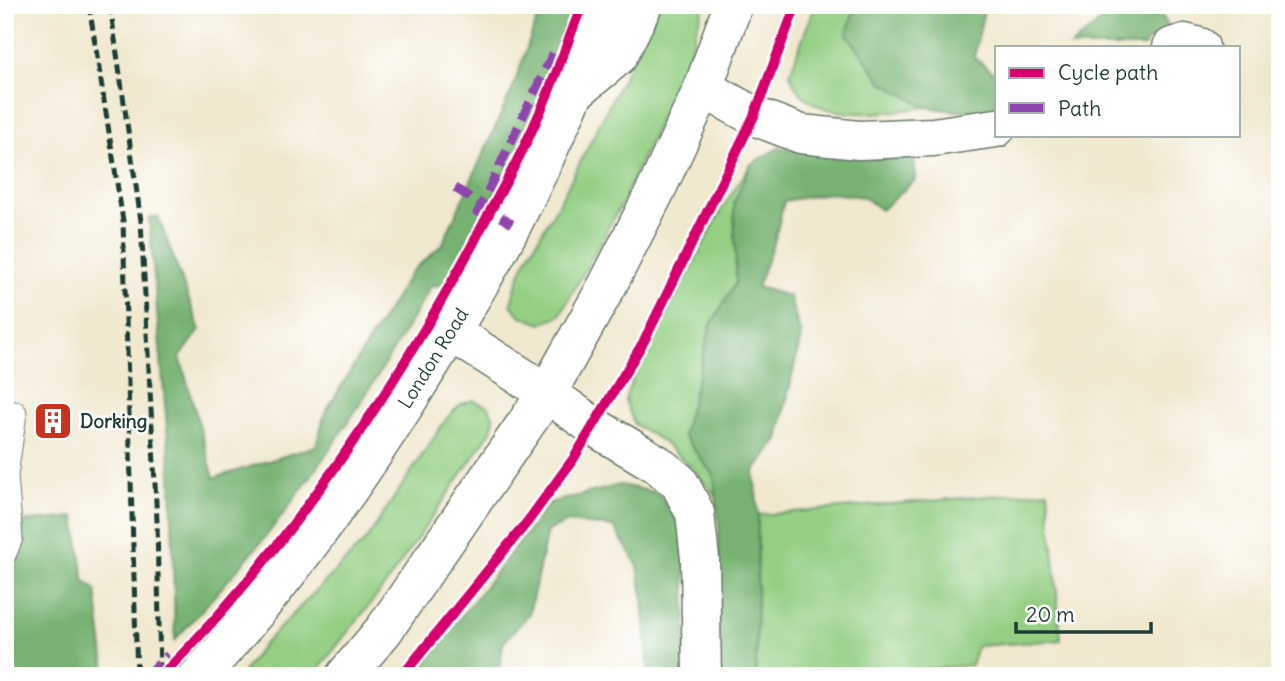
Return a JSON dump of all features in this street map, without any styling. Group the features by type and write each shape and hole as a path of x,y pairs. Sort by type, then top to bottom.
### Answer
{"main road":[{"name":"London Road","path":"199,676 287,575 356,481 452,332 512,224 576,91 611,5"},
{"path":"576,91 618,56 643,5"},
{"path":"345,676 384,630 547,393 613,274 703,88 733,5"},
{"path":"1175,46 1185,43 1196,46"},
{"path":"703,88 754,116 801,134 859,140 933,137 995,128"},
{"path":"452,332 593,426 657,464 680,482 695,513 702,676"}],"lane":[{"path":"5,553 11,538 6,475 15,413"}],"green space":[{"path":"542,5 579,5 541,106 447,284 431,286 375,381 314,472 259,545 175,640 171,474 149,218 158,216 200,330 180,357 214,478 316,446 325,413 411,272 442,245 512,90"},
{"path":"659,5 704,5 688,57 620,207 560,315 541,324 521,316 511,305 520,274"},
{"path":"815,5 855,5 848,34 882,82 926,107 869,113 828,109 811,102 798,90 790,73"},
{"path":"855,5 985,5 974,57 995,74 995,111 956,111 926,107 882,82 847,34"},
{"path":"1136,5 1157,5 1169,28 1145,46 1071,46 1101,21"},
{"path":"780,147 847,157 914,158 916,179 881,210 864,197 830,193 784,201 775,239 757,287 789,296 801,336 778,439 754,472 758,515 756,676 722,676 718,666 719,527 714,476 683,435 711,325 736,282 734,203 751,164"},
{"path":"751,164 734,203 737,282 711,325 683,435 714,476 716,496 692,468 662,441 634,424 625,400 634,375 722,209"},
{"path":"473,400 489,407 494,418 491,431 386,584 313,676 240,676 264,644 366,540 447,418 461,404"},
{"path":"620,485 658,493 685,534 686,671 680,676 649,676 638,566 614,527 568,522 547,531 529,614 503,643 499,676 415,676 550,503"},
{"path":"1048,491 1061,640 977,646 971,665 861,676 756,676 758,515"},
{"path":"75,517 84,580 96,590 106,676 5,676 5,589 19,557 21,522"}],"railway":[{"path":"89,5 123,221 137,676"},
{"path":"110,5 141,221 157,521 160,676"}],"marked path":[{"path":"476,216 554,51"},
{"path":"455,188 512,224"},
{"path":"146,676 168,655"}],"cycle path":[{"path":"161,676 252,577 333,470 407,358 523,150 582,5"},
{"path":"402,676 528,521 574,458 644,341 754,116 796,5"}],"place":[{"name":"Dorking","path":"53,421"}]}
